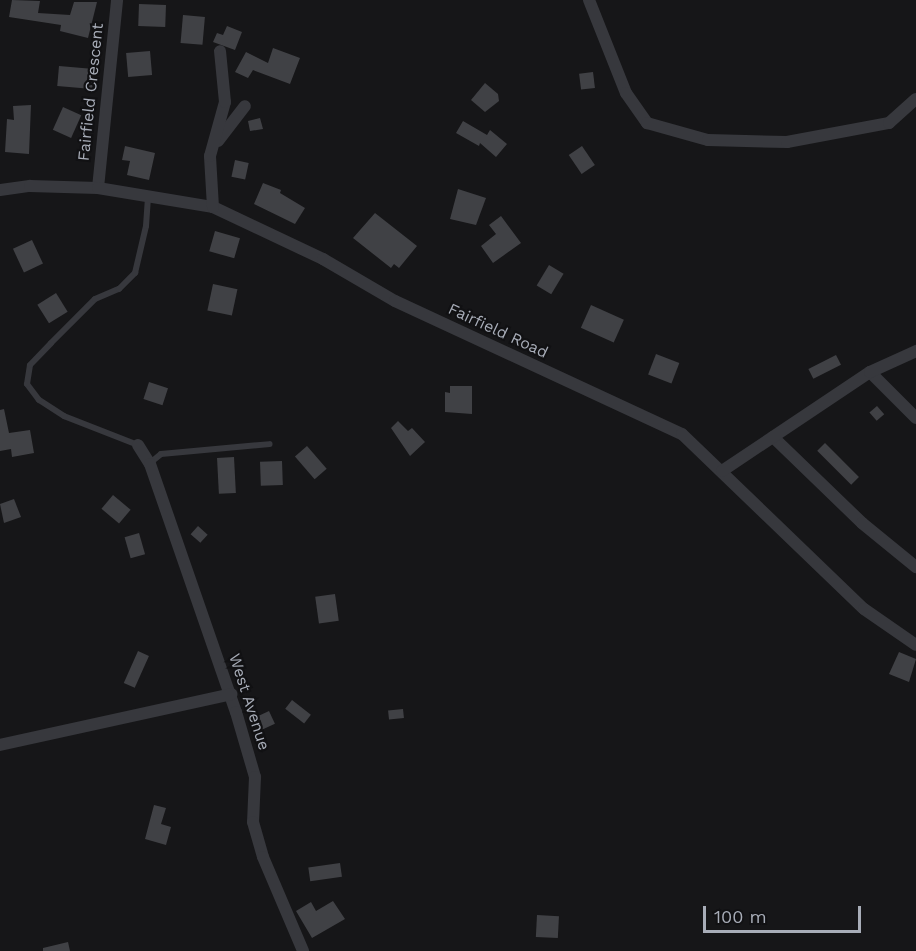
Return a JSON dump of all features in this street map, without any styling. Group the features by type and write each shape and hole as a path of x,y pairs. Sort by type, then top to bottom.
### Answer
{"street":[{"name":"Fairfield Crescent","path":"98,188 117,0"},
{"path":"589,0 626,93 647,123 708,140 787,142 889,123 916,99"},
{"path":"213,207 210,156 217,141 225,102 220,51"},
{"path":"217,141 245,106"},
{"name":"Fairfield Road","path":"0,190 30,186 98,188 213,207 323,259 395,301 682,434 864,609 916,645"},
{"path":"722,471 870,372 916,351"},
{"path":"870,372 916,418"},
{"path":"773,437 862,523 916,567"},
{"name":"West Avenue","path":"138,445 150,464 231,694 255,777 253,822 263,857 303,951"},
{"path":"0,745 231,694"}],"lane":[{"path":"138,445 64,416 39,400 27,384 30,365 44,350 95,299 119,289 135,273 146,226 148,196"},
{"path":"150,464 161,454 270,444"}],"building":[{"path":"12,0 40,1 38,13 70,15 74,2 97,2 88,38 60,31 61,25 9,17"},
{"path":"139,4 166,5 165,27 138,26"},
{"path":"183,15 205,17 202,45 181,43"},
{"path":"227,26 242,32 235,50 213,42 217,33 223,35"},
{"path":"273,48 300,58 290,84 253,70 248,78 235,72 246,52 268,63"},
{"path":"150,51 152,75 128,77 126,53"},
{"path":"59,66 94,69 92,89 57,86"},
{"path":"593,72 595,88 581,90 579,74"},
{"path":"485,83 498,94 499,101 485,112 471,100"},
{"path":"31,105 29,154 5,152 7,119 14,120 13,106"},
{"path":"63,107 81,115 71,138 53,130"},
{"path":"260,118 263,129 250,131 248,121"},
{"path":"463,121 487,135 490,130 507,144 496,157 480,143 479,146 456,133"},
{"path":"125,146 155,153 149,180 127,175 130,161 122,160"},
{"path":"582,146 595,165 582,174 569,155"},
{"path":"235,160 249,163 245,180 231,177"},
{"path":"263,183 281,190 280,193 305,208 295,224 254,204"},
{"path":"458,189 486,198 476,225 450,219"},
{"path":"375,213 417,246 399,268 394,264 391,268 353,238"},
{"path":"501,216 521,243 493,263 481,246 496,234 489,225"},
{"path":"215,231 240,238 234,258 209,251"},
{"path":"32,240 43,264 24,272 13,249"},
{"path":"549,265 564,274 551,294 537,286"},
{"path":"213,284 237,289 232,316 207,310"},
{"path":"56,293 68,312 49,323 37,305"},
{"path":"591,305 624,320 614,342 581,328"},
{"path":"656,354 679,363 671,383 648,375"},
{"path":"836,355 841,365 813,379 808,369"},
{"path":"149,382 168,388 162,405 143,399"},
{"path":"450,386 472,386 472,414 445,412 445,392 450,393"},
{"path":"877,406 884,414 877,421 869,413"},
{"path":"4,409 9,433 30,430 34,453 12,457 11,449 0,451 0,410"},
{"path":"398,421 408,431 412,428 425,442 410,456 391,428"},
{"path":"825,443 859,477 851,485 817,451"},
{"path":"307,446 327,469 315,479 295,456"},
{"path":"234,457 236,493 219,494 217,458"},
{"path":"282,461 283,485 261,486 260,462"},
{"path":"113,495 131,510 119,524 101,509"},
{"path":"14,499 21,517 4,523 0,504"},
{"path":"198,526 208,535 200,543 191,534"},
{"path":"139,533 145,554 131,558 125,537"},
{"path":"335,594 339,621 319,624 315,597"},
{"path":"138,651 149,656 135,688 124,683"},
{"path":"899,652 916,659 909,682 889,674"},
{"path":"292,700 311,715 304,723 285,709"},
{"path":"403,709 404,718 389,720 388,711"},
{"path":"269,711 275,724 259,731 253,719"},
{"path":"154,805 166,808 161,824 171,827 166,845 145,839"},
{"path":"340,863 342,877 310,881 308,867"},
{"path":"333,901 345,919 312,938 296,911 311,902 316,911"},
{"path":"537,915 559,916 558,938 536,937"},
{"path":"68,942 70,951 43,951 43,948"}]}
